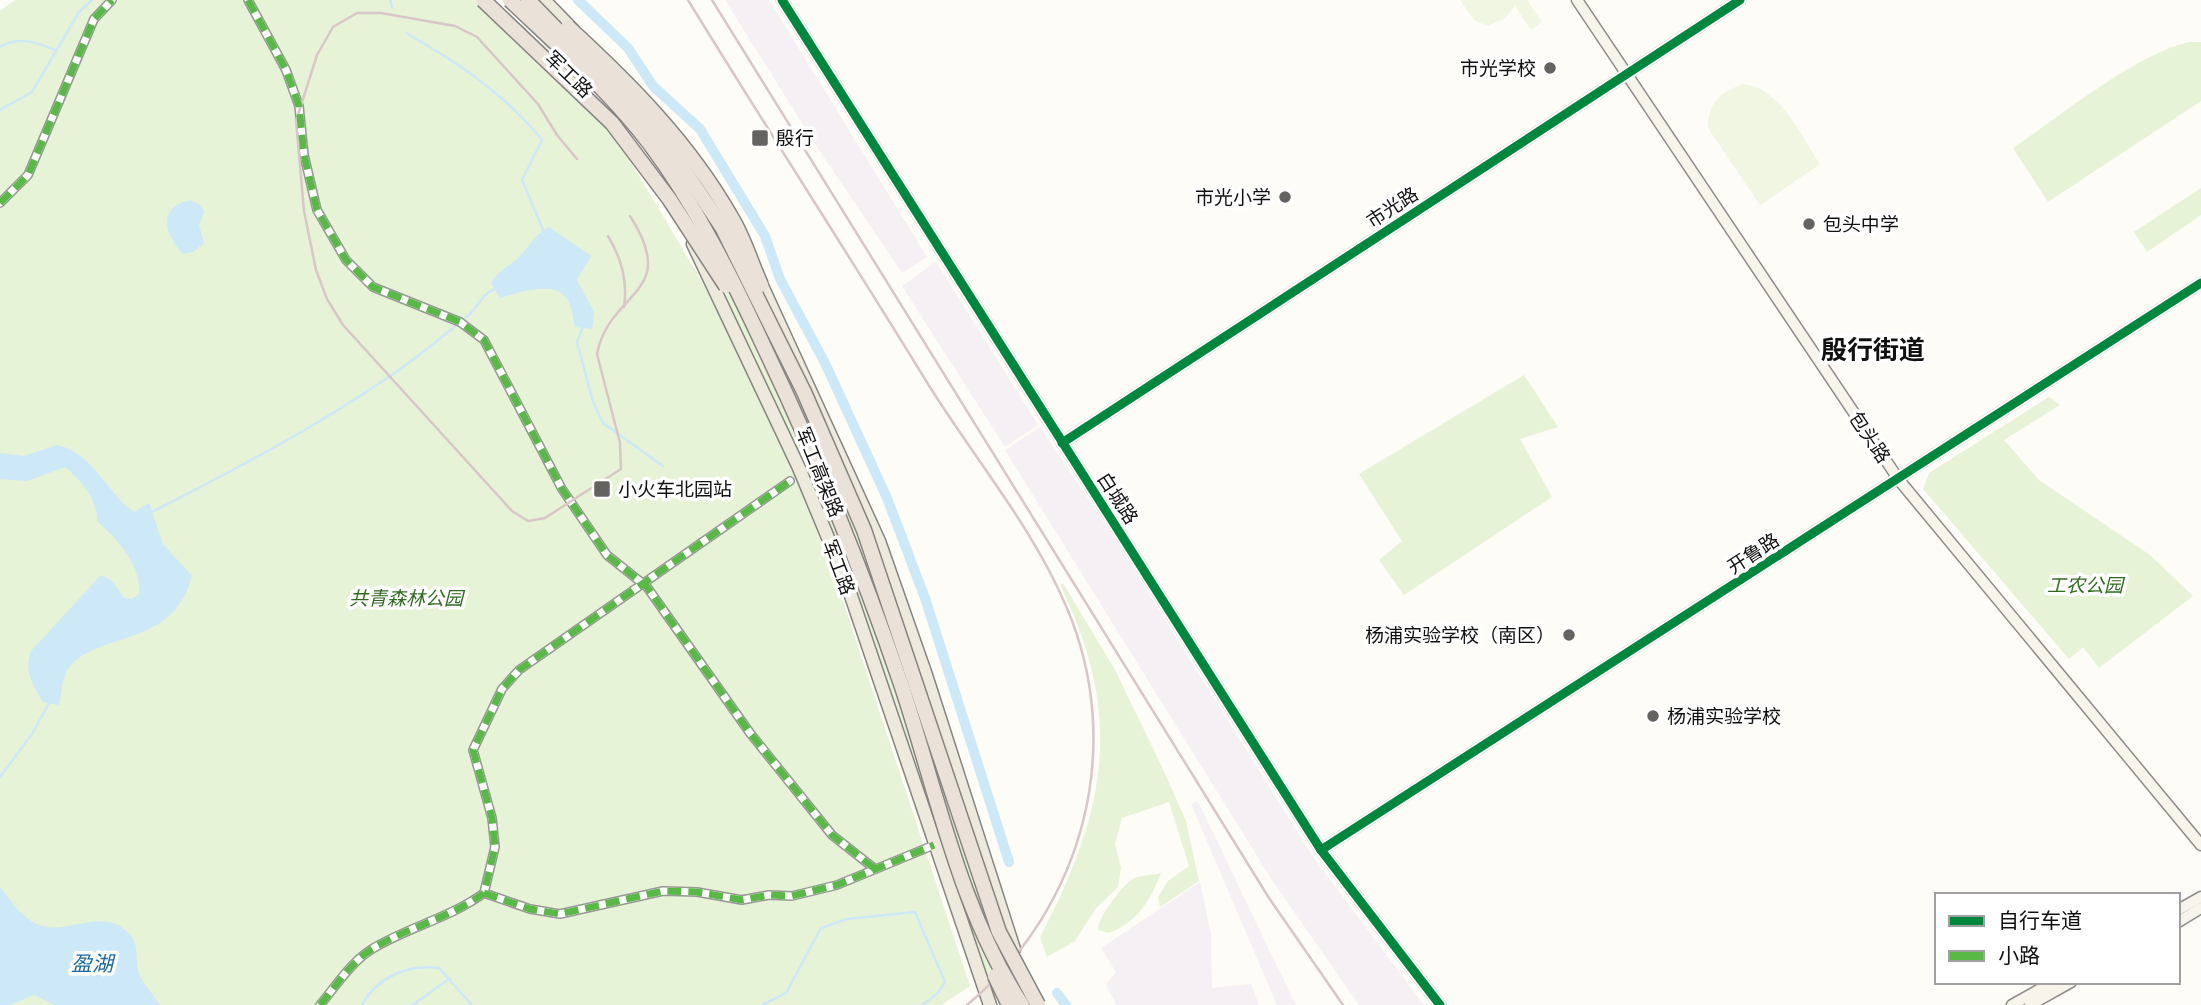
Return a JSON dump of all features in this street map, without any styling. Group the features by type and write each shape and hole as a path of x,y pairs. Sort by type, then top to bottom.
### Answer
{"highway":[{"path":"483,0 612,123 670,200 756,330"},
{"name":"军工高架路","path":"510,0 597,85 648,142 697,215 756,330 806,434 848,539 901,683 981,931 1021,1005"},
{"name":"军工高架路","path":"528,0 664,140 722,226 786,356 864,530 999,932 1038,1001"},
{"path":"541,0 653,108 700,168 733,218 768,303 786,356"},
{"path":"981,931 993,972 1010,1005"}],"main road":[{"name":"军工路","path":"493,0 613,117 674,205 799,468 846,581 990,1005"},
{"name":"军工路","path":"541,0 640,99 679,145 735,232 771,304 879,541 926,675 1001,915 1038,1001"}],"street":[{"path":"0,203 28,175 94,19 112,0"},
{"path":"248,0 286,70 299,106 304,155 317,210 346,260 373,287 460,322 484,341 562,489 607,555 643,582 750,733 832,835 875,869"},
{"name":"白城路","path":"784,0 1321,850 1440,1005"},
{"name":"包头路","path":"1577,0 1899,480 2201,845"},
{"name":"市光路","path":"1062,443 1740,0"},
{"name":"开鲁路","path":"1321,850 2201,283"},
{"path":"320,1005 350,969 371,950 462,909 484,893 495,847 492,818 473,750 502,689 519,670 790,481"},
{"path":"484,893 530,909 560,914 663,891 697,892 742,900 769,895 792,896 836,885 934,845"},
{"path":"2180,909 2201,897"},
{"path":"2180,921 2201,908"},
{"path":"2012,1005 2049,984"},
{"path":"2030,1005 2067,984"},
{"path":"1010,1005 1038,1001"}],"shaded area":[{"path":"725,0 769,0 927,257 902,273 817,147"},
{"path":"936,262 1038,425 1005,447 902,286"},
{"path":"1040,427 1108,528 1313,857 1424,1005 1359,1005 1272,880 1005,450"},
{"path":"1198,801 1296,1005 1277,1005 1191,804"},
{"path":"1200,882 1211,934 1212,988 1251,984 1259,1005 1117,1005 1106,985 1116,972 1101,948"}],"green space":[{"name":"共青森林公园","path":"15,0 475,0 608,124 703,283 763,403 799,484 844,604 970,986 941,1005 0,1005 0,11"},
{"path":"1460,0 1527,0 1542,22 1531,30 1515,6 1505,18 1488,26 1474,20"},
{"path":"2189,42 2201,42 2201,101 2048,202 2013,148 2145,59"},
{"path":"1743,84 1756,87 1779,103 1820,164 1760,205 1708,128 1713,105 1722,95"},
{"path":"2201,188 2201,215 2147,252 2134,232"},
{"path":"723,237 839,477 814,489 701,247"},
{"path":"1524,375 1558,427 1520,439 1552,497 1404,595 1379,560 1402,541 1359,474"},
{"name":"工农公园","path":"2049,397 2060,405 2004,440 2039,480 2150,555 2193,596 2099,668 2083,647 2069,659 1923,489 1929,473"},
{"path":"842,484 1005,954 986,976 853,582 817,497"},
{"path":"1063,583 1115,670 1162,767 1186,821 1199,881 1160,907 1158,897 1168,881 1189,866 1169,802 1122,818 1115,844 1121,868 1118,887 1096,908 1075,941 1047,957 1040,937 1080,847 1092,805 1099,763 1100,721 1094,678 1081,633 1060,585"},
{"path":"1161,873 1152,893 1135,916 1109,933 1098,930 1106,910 1129,882 1139,877"}],"water":[{"path":"190,200 200,205 204,212 199,225 204,243 193,252 183,254 168,230 168,215 179,204"},
{"path":"549,227 591,256 577,280 594,312 592,329 575,327 568,300 554,290 536,289 500,298 491,283"},
{"path":"57,445 80,455 134,512 149,503 163,544 192,576 182,600 168,617 150,628 78,659 66,672 59,705 43,702 36,690 28,665 31,651 101,575 112,581 124,598 132,599 139,594 139,584 137,573 127,554 97,521 91,497 65,467 27,481 0,479 0,453 24,456"},
{"name":"盈湖","path":"0,887 22,914 39,925 59,927 104,921 124,929 134,941 141,978 160,1005 54,1005 34,995 10,1005 0,1005"}],"waterway":[{"path":"0,110 32,92 79,12 92,0"},
{"path":"390,0 392,7"},
{"path":"578,0 628,48 653,86 700,129 765,236 780,279 825,363 887,498 925,598 1009,862"},
{"path":"406,33 479,80 528,123 542,140 522,180 544,232"},
{"path":"0,47 21,41 55,50"},
{"path":"152,512 280,444 373,388 437,341 495,289"},
{"path":"583,327 577,342 593,402 603,423 663,466"},
{"path":"0,777 32,734 49,703"},
{"path":"762,1005 786,993 821,928 847,919 915,912 945,982 938,993 922,1005"},
{"path":"362,1005 376,987 394,974 427,967 439,968 472,1005"},
{"path":"413,1005 450,978"},
{"path":"1057,993 1066,1005"}],"railway":[{"path":"688,0 928,384 1037,548 1066,606 1084,660 1093,714 1092,769 1083,822 1065,873 1040,922 1007,966 967,1005"},
{"path":"712,0 1269,898 1343,1005"},
{"path":"577,159 557,135 538,104 477,37 455,26 381,13 357,13 333,27 317,55 296,121 304,211 316,270 327,299 343,325 512,511 528,521 545,518 621,469 620,443 597,354 604,333 614,317 645,278 648,262 644,242 630,216"},
{"path":"608,236 622,270 624,307"}],"marked path":[{"path":"0,203 28,175 94,19 112,0"},
{"path":"248,0 286,70 299,106 304,155 317,210 346,260 373,287 460,322 484,340 562,489 607,555 647,587 750,733 832,835 875,869"},
{"path":"320,1005 364,954 400,934 471,902 484,893 495,847 492,818 473,750 502,689 519,670 790,481"},
{"path":"484,893 530,909 560,914 663,891 697,892 742,900 769,895 792,896 837,885 934,845"}],"cycle path":[{"path":"782,0 1321,850 1440,1005"},
{"path":"1062,443 1740,0"},
{"path":"1321,850 2201,283"}],"place":[{"name":"市光学校","path":"1550,68"},
{"name":"殷行","path":"760,138"},
{"name":"市光小学","path":"1285,197"},
{"name":"包头中学","path":"1809,224"},
{"name":"小火车北园站","path":"602,489"},
{"name":"杨浦实验学校（南区）","path":"1569,635"},
{"name":"杨浦实验学校","path":"1653,716"}],"district":[{"name":"殷行街道","path":"1873,350"}]}
